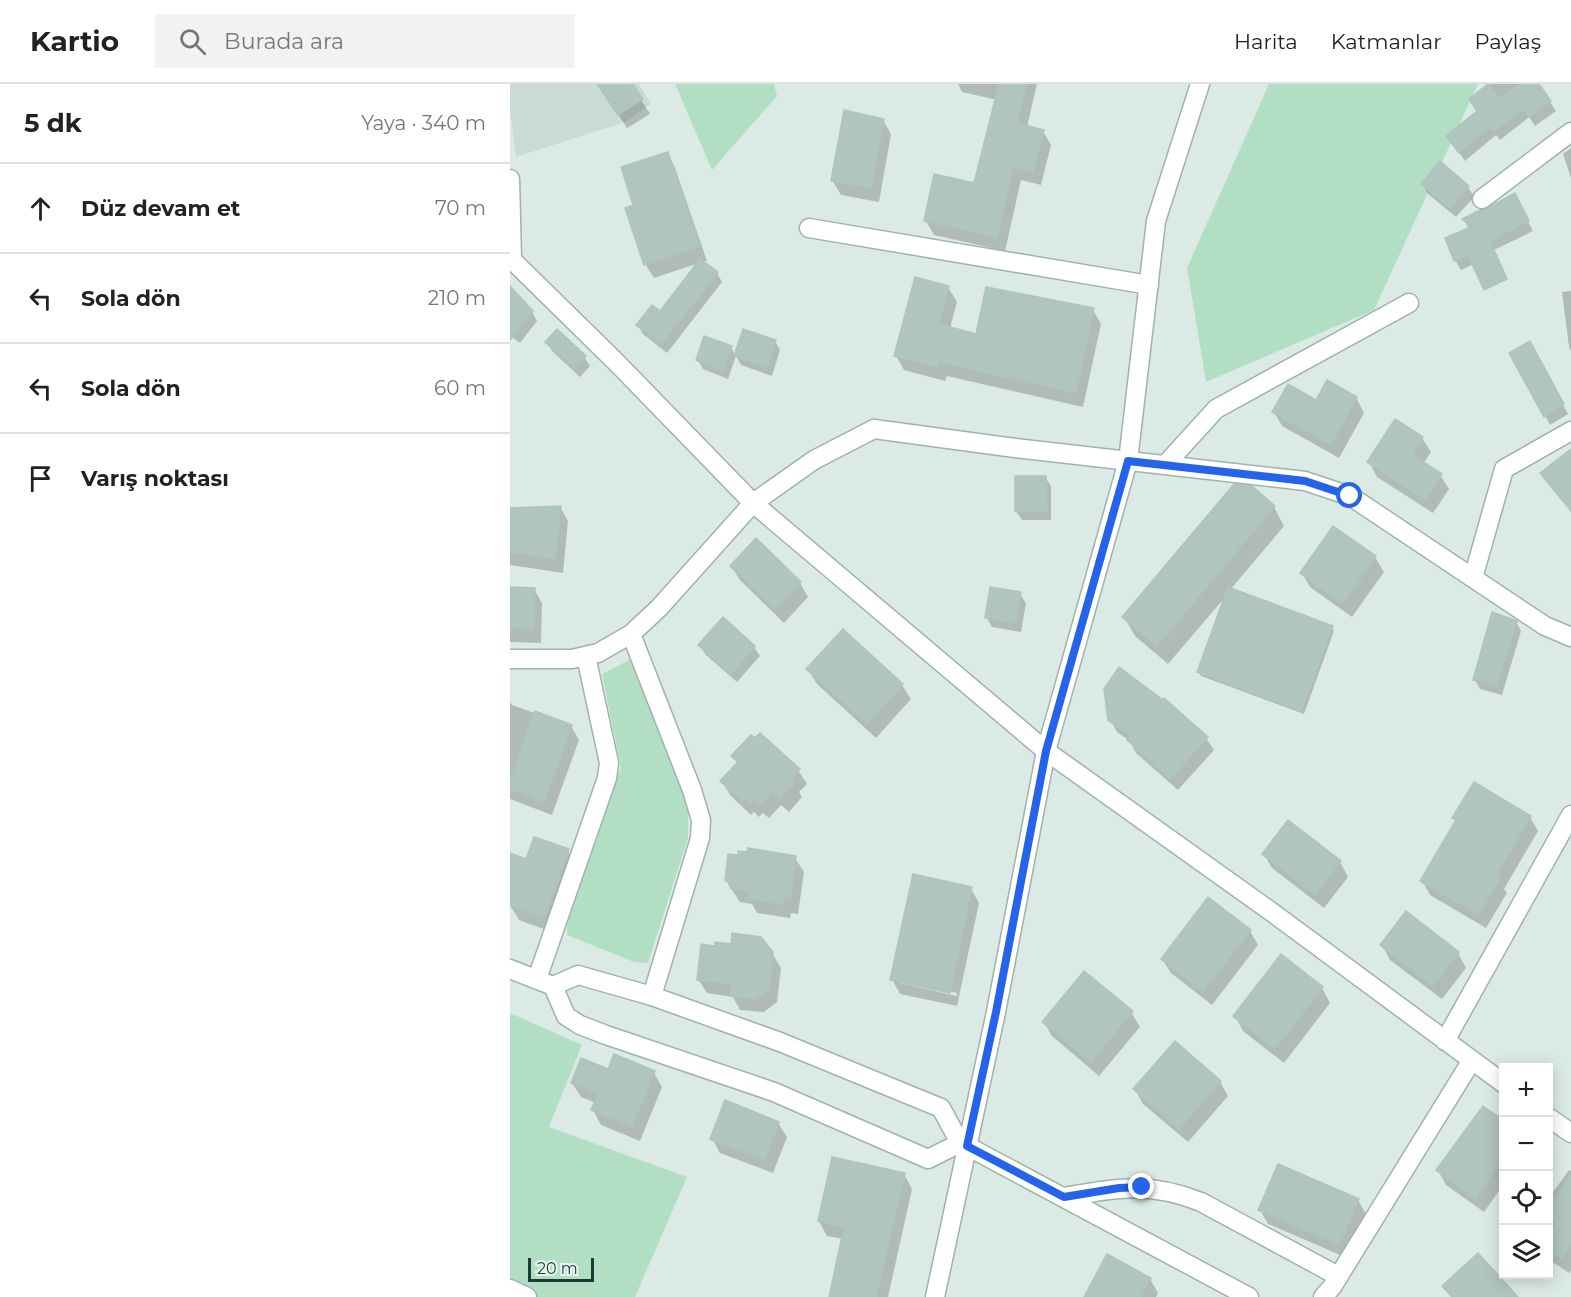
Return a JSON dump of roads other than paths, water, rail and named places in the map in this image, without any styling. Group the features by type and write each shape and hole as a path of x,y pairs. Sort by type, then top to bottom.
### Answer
{"street":[{"path":"935,1297 964,1144 996,1012 1046,751 1128,461 1156,221 1200,84"},
{"path":"1482,199 1571,132"},
{"path":"510,179 511,258 753,503 1046,751 1273,913 1499,1080"},
{"path":"809,228 1149,285"},
{"path":"1165,465 1216,409 1409,303"},
{"path":"510,659 572,659 598,653 631,634 659,608 753,503 814,460 874,429 1305,481 1350,496 1545,626 1571,637"},
{"path":"1473,578 1504,469 1571,431"},
{"path":"631,634 692,790 701,820 700,838 652,996"},
{"path":"586,656 609,762 607,778 545,983 566,1016 580,1025 606,1035 774,1092 928,1160 964,1144"},
{"path":"1445,1041 1571,815"},
{"path":"510,969 545,983 578,975 652,996 780,1042 941,1107 964,1144 1249,1297"},
{"path":"1323,1297 1472,1060"},
{"path":"1553,1120 1571,1133"},
{"path":"1064,1197 1119,1188 1142,1187 1183,1194 1338,1276"},
{"path":"510,1289 527,1297"}]}
